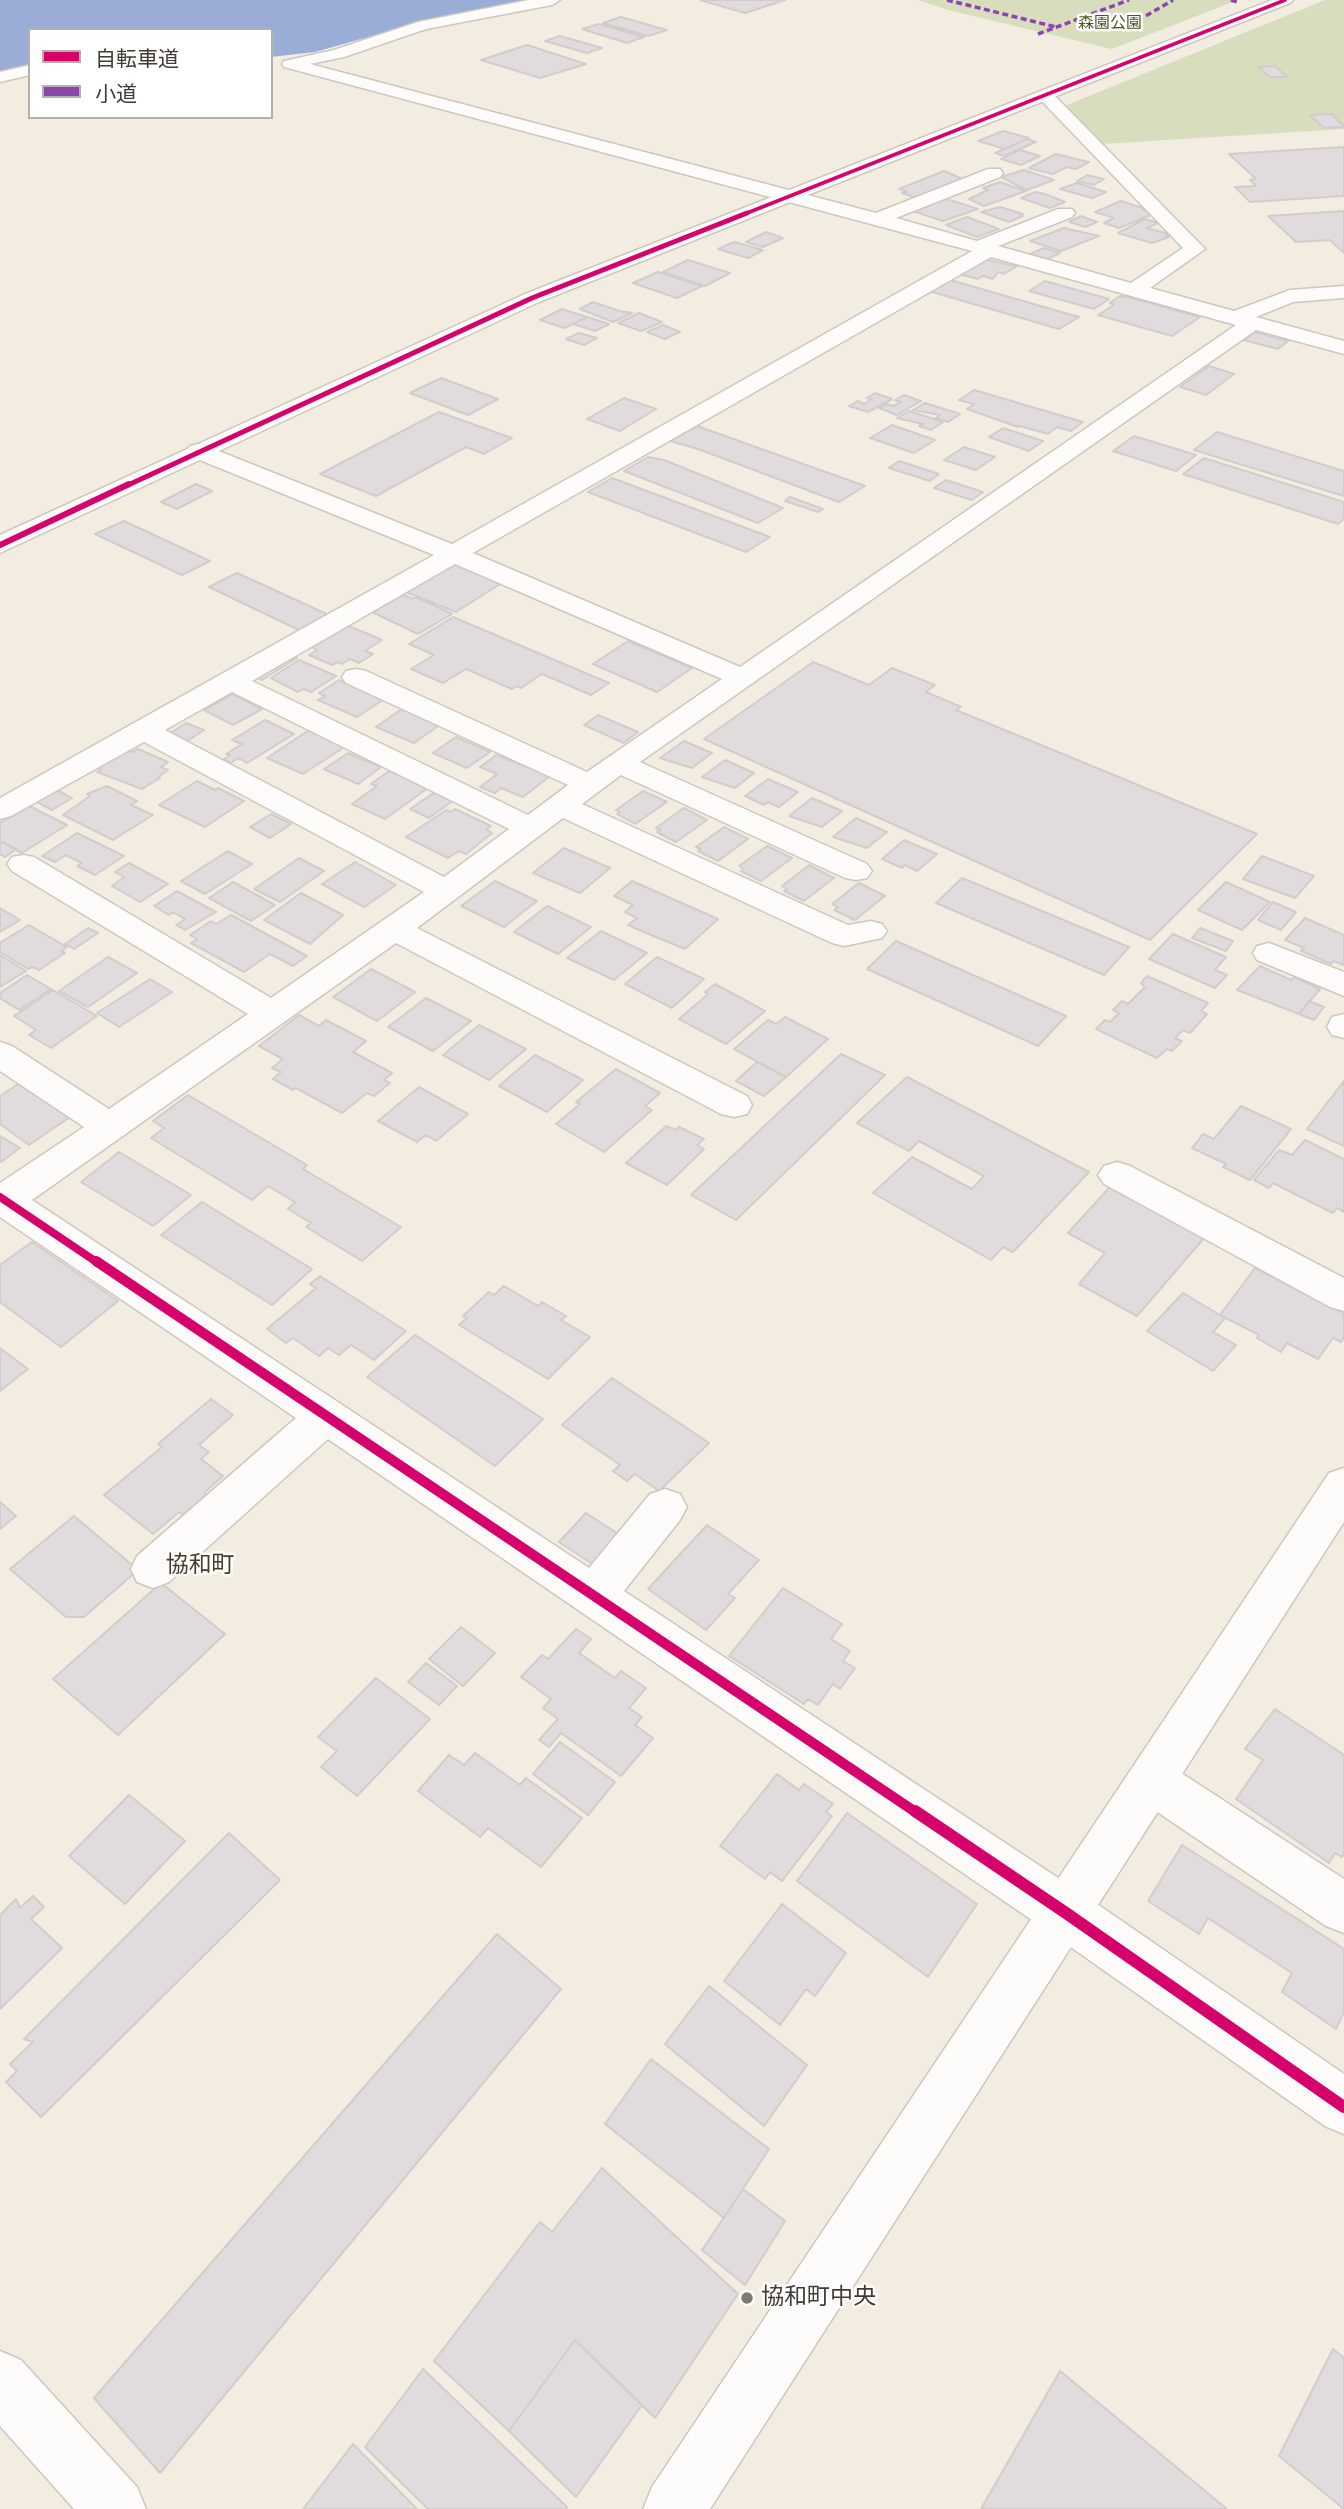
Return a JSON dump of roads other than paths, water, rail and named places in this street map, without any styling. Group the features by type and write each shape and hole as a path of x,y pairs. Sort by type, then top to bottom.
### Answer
{"street":[{"path":"281,64 338,54 423,25 552,0"},
{"path":"0,545 532,298 1285,0"},
{"path":"281,64 789,195 1344,348"},
{"path":"0,78 28,71"},
{"path":"1044,95 1076,138 1195,248 1134,290"},
{"path":"875,220 995,173"},
{"path":"0,810 454,554 984,249 1057,216 1030,212"},
{"path":"1344,292 1290,296 1244,320 621,764 560,804 443,889 394,929 2,1200 1066,1913 1344,2107"},
{"path":"198,451 454,554 742,678"},
{"path":"356,677 589,784"},
{"path":"231,681 529,827"},
{"path":"144,730 443,889"},
{"path":"621,764 856,871"},
{"path":"560,804 844,936 871,931"},
{"path":"23,864 270,1013"},
{"path":"394,929 734,1105"},
{"path":"1269,953 1344,985"},
{"path":"0,1054 108,1126"},
{"path":"1117,1175 1344,1296"},
{"path":"153,1569 327,1416"},
{"path":"674,2509 1344,1486"},
{"path":"594,1596 664,1507"},
{"path":"1152,1781 1344,1908"},
{"path":"0,2382 115,2509"}],"water":[{"path":"0,0 541,0 425,21 315,52 273,57 273,28 28,28 28,65 0,72"}],"place":[{"name":"協和町中央","path":"747,2298"}],"district":[{"name":"協和町","path":"200,1566"}],"park label":[{"name":"森園公園","path":"1110,24"}]}
